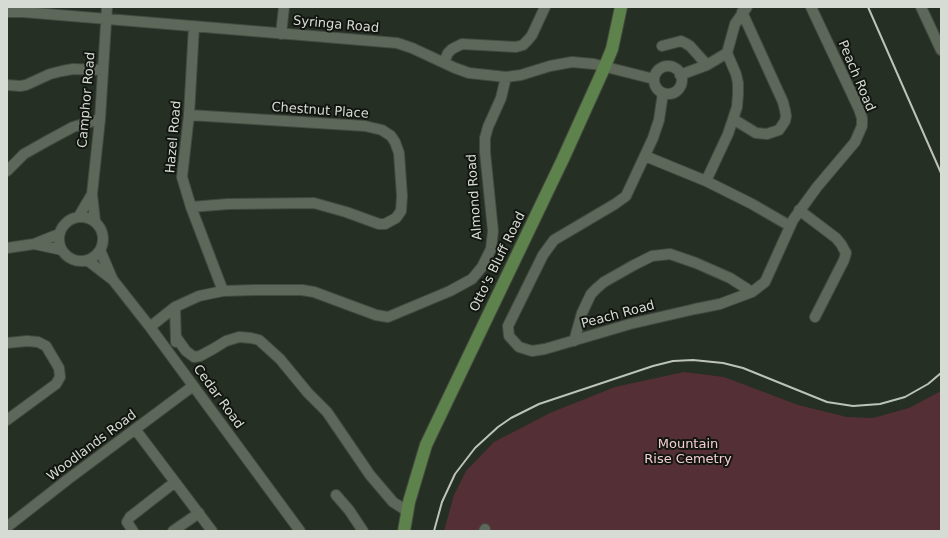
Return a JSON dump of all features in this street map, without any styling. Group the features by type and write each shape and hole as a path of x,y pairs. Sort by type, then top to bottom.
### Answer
{"main road":[{"name":"Otto's Bluff Road","path":"404,531 407,511 426,445 564,159 612,49 621,7"}],"street":[{"name":"Camphor Road","path":"95,221 92,194 100,119 108,7"},
{"path":"281,34 284,7"},
{"path":"444,62 448,53 452,49 462,44 516,47 523,45 532,34 545,7"},
{"name":"Peach Road","path":"574,340 666,315 720,304 752,292 765,282 790,226 799,210 855,142 862,126 862,118 859,109 811,7"},
{"path":"921,7 941,50"},
{"name":"Syringa Road","path":"7,12 24,9 106,20 397,43 469,73 506,77 521,76 550,66 572,62 605,66 654,79"},
{"path":"706,181 734,119 737,107 738,82 727,53 735,24 745,10"},
{"path":"734,119 756,132 767,134 779,130 785,121 786,116 786,110 783,102 745,10"},
{"name":"Hazel Road","path":"194,26 189,114 182,177 191,206 223,291"},
{"path":"662,46 681,42 685,43 690,46 707,65"},
{"path":"680,75 707,65 727,53"},
{"path":"665,67 674,68 680,75 681,81 679,88 672,93 663,93 657,89 654,79 658,71 665,67"},
{"path":"7,85 20,86 62,70 103,70"},
{"name":"Almond Road","path":"150,327 175,307 199,296 223,291 302,290 314,292 376,315 388,317 450,291 472,279 482,267 491,249 493,231 484,152 485,138 488,126 501,98 506,77"},
{"path":"574,340 545,349 532,351 519,347 511,339 509,336 508,326 549,245 563,234 626,196 660,120 663,93"},
{"name":"Chestnut Place","path":"189,114 364,126 382,130 391,136 399,153 402,196 401,211 396,218 385,224 379,224 331,207 314,203 191,206"},
{"path":"7,171 24,154 47,141 73,127 100,119"},
{"path":"645,156 706,181 752,204 790,226"},
{"name":"Camphor Road","path":"79,216 92,194"},
{"path":"799,210 836,238 846,253 844,260 815,317"},
{"path":"79,216 88,217 95,221 101,228 103,243 100,250 94,257 77,261 69,257 62,250 59,242 62,228 66,222 79,216"},
{"path":"7,248 34,244 60,234"},
{"path":"34,244 62,250"},
{"name":"Cedar Road","path":"100,250 113,280 150,327 300,531"},
{"name":"Peach Road","path":"574,340 582,313 594,291 604,282 634,264 652,256 670,254 696,263 730,278 752,292"},
{"name":"Cedar Road","path":"86,260 113,280"},
{"path":"174,360 176,337 175,307"},
{"path":"176,337 186,351 194,357 200,356 226,341 239,337 259,340 280,359 308,393 327,412 370,475 393,502 407,511"},
{"path":"7,343 27,341 38,342 46,346 59,368 60,377 56,384 7,420"},
{"name":"Woodlands Road","path":"7,527 193,386"},
{"path":"135,429 212,531"},
{"path":"133,531 127,522 130,517 175,482"},
{"path":"336,495 349,510 363,531"},
{"path":"172,531 199,513"}],"green space":[{"name":"Mountain Rise Cemetry","path":"684,372 724,377 798,405 847,417 873,418 909,408 941,391 941,531 444,531 454,495 466,471 494,442 550,413 615,387"}],"railway":[{"path":"868,7 941,173"},
{"path":"434,531 442,502 455,474 475,448 498,427 511,418 539,404 653,366 673,361 693,360 723,363 743,368 827,402 853,406 880,404 905,397 928,384 941,373"}]}
